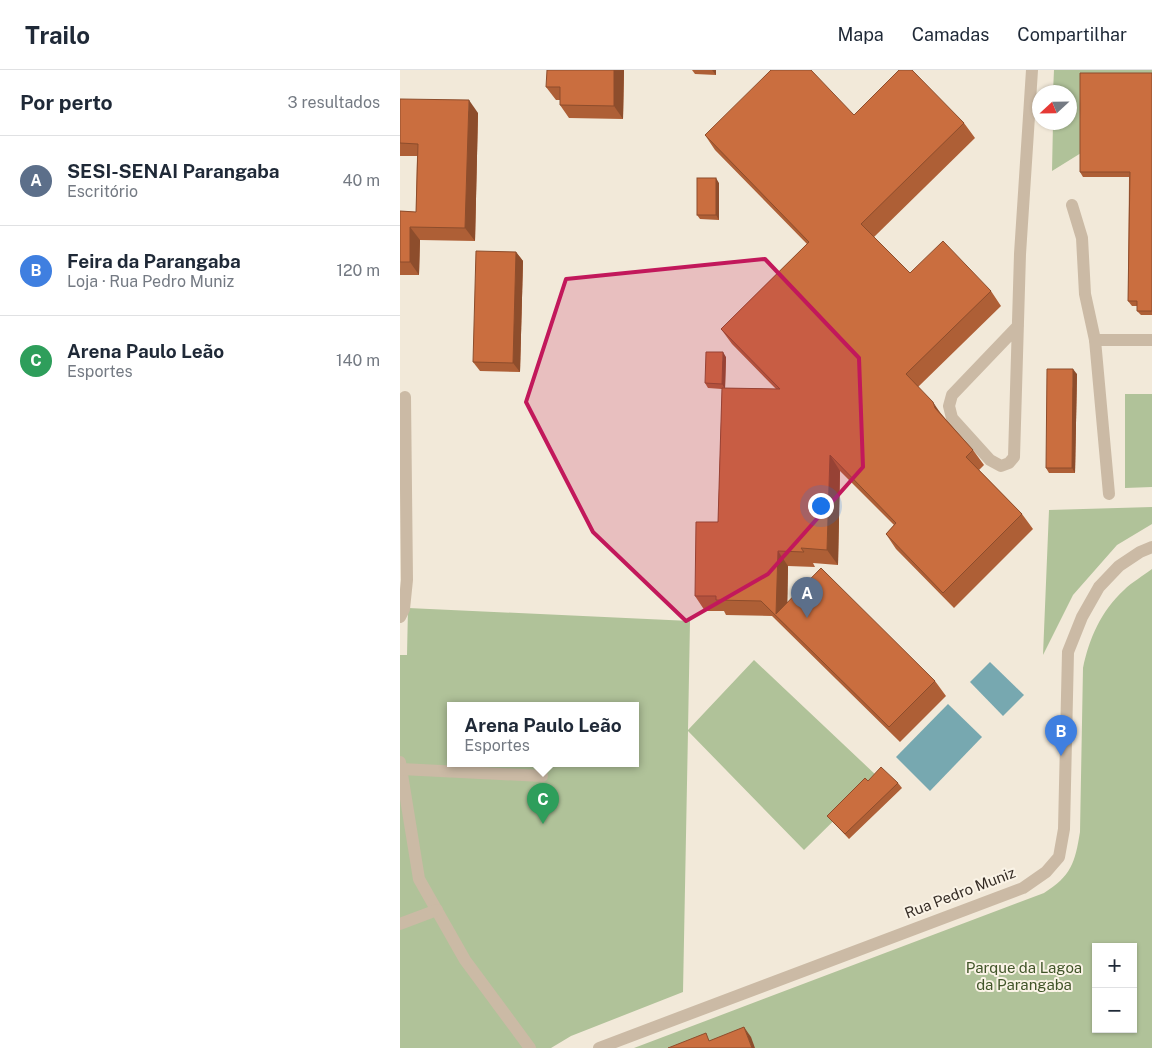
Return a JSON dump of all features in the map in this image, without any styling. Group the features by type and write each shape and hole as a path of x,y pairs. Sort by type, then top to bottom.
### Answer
{"street":[{"path":"1018,326 952,395 949,406 952,418 990,460 1001,466 1009,463 1014,457 1018,326 1032,70"},
{"path":"1072,206 1082,238 1085,294 1095,340 1110,494"},
{"path":"1095,340 1152,340"},
{"path":"400,617 404,609 407,580 405,397"},
{"name":"Rua Pedro Muniz","path":"599,1048 1023,888 1046,872 1059,857 1064,829 1068,652 1082,617 1099,587 1120,566 1140,552 1152,547"},
{"path":"530,1048 465,960 419,879 401,766 542,776"},
{"path":"400,924 436,910"}],"highlighted area":[{"path":"765,259 859,358 863,467 768,574 686,621 593,532 526,402 566,279"}],"green space":[{"path":"1054,70 1152,70 1152,109 1052,171 1053,130 1077,130 1077,85 1053,85"},
{"path":"1125,394 1152,394 1152,487 1125,488"},
{"path":"1152,507 1152,524 1117,545 1073,595 1043,655 1049,510"},
{"name":"Parque da Lagoa da Parangaba","path":"1152,569 1152,1048 634,1048 1044,893 1060,881 1074,860 1080,832 1083,668 1097,626 1109,607 1127,587"},
{"path":"408,608 690,621 688,730 754,660 878,777 804,850 688,731 683,992 571,1036 551,1048 400,1048 400,655 407,655"}],"water":[{"path":"990,662 1024,695 1003,716 970,682"},
{"path":"948,704 982,737 930,791 896,757"}],"building":[{"path":"547,70 614,70 614,106 560,105 560,87 546,87"},
{"path":"771,70 811,70 854,115 899,70 912,70 964,123 861,224 910,273 943,241 991,291 906,374 933,402 935,408 973,450 966,457 1022,514 943,593 886,534 896,523 830,455 827,550 801,548 804,552 778,551 776,614 821,568 935,681 889,727 761,601 716,600 716,596 695,596 696,522 718,522 722,388 780,389 721,329 809,242 705,135"},
{"path":"1080,73 1152,73 1152,311 1137,311 1137,301 1128,301 1130,172 1080,172"},
{"path":"400,99 469,100 465,228 410,227 410,262 400,262 400,211 416,212 418,144 400,143"},
{"path":"697,178 716,178 716,215 697,215"},
{"path":"476,251 516,252 513,363 473,362"},
{"path":"706,352 723,352 722,384 705,383"},
{"path":"1047,369 1073,369 1072,468 1046,468"},
{"path":"881,767 898,783 845,834 827,816 865,778 868,781"},
{"path":"744,1027 752,1048 668,1048 706,1033 709,1041"}],"place":[{"name":"SESI-SENAI Parangaba","path":"807,618"},
{"name":"Feira da Parangaba","path":"1061,756"},
{"name":"Arena Paulo Leão","path":"543,824"}]}
